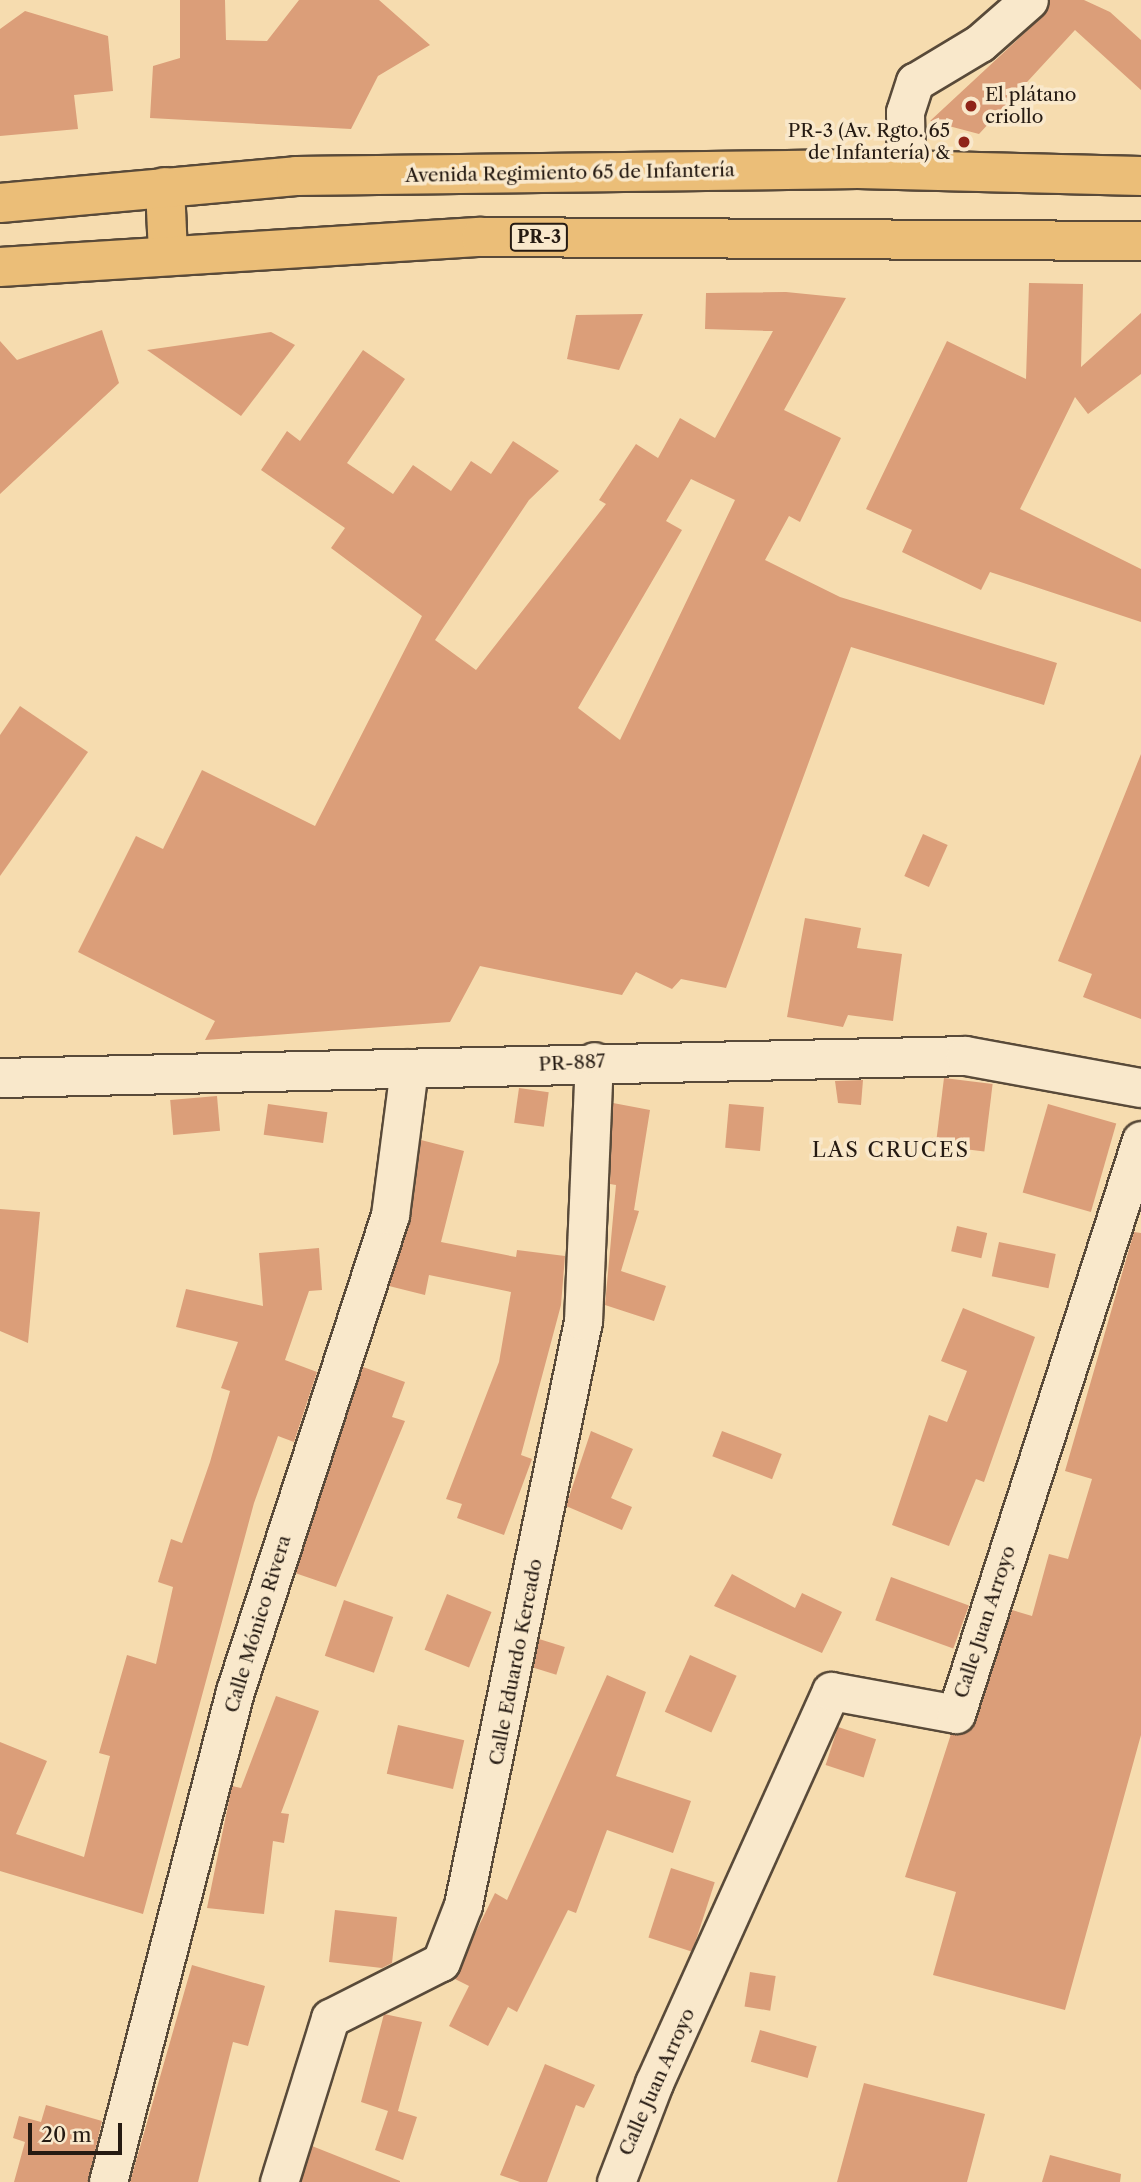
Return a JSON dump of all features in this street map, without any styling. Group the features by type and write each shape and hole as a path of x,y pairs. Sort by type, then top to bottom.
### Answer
{"highway":[{"name":"Avenida Regimiento 65 de Infantería","path":"0,203 296,176 906,170 1141,176"},
{"path":"165,187 168,254"},
{"name":"PR-3","path":"0,267 168,254 481,237 1141,241"}],"street":[{"path":"906,170 905,112 915,82 980,43 1029,0"},
{"name":"PR-887","path":"0,1078 162,1079 593,1062 966,1056 1141,1088"},
{"name":"Calle Eduardo Kercado","path":"279,2182 330,2018 441,1962 463,1905 583,1321 593,1062"},
{"name":"Calle Mónico Rivera","path":"108,2182 235,1691 390,1215 409,1068"},
{"name":"Calle Juan Arroyo","path":"616,2182 654,2083 831,1691 956,1714 1141,1140"}],"building":[{"path":"180,0 225,0 226,40 267,41 299,0 379,0 430,45 378,76 351,129 150,118 153,66 180,58"},
{"path":"1049,0 1084,0 1110,12 1141,40 1141,90 1075,30 979,134 930,121 1043,16"},
{"path":"25,11 108,36 113,91 74,95 78,129 0,136 0,29"},
{"path":"1029,283 1083,284 1081,367 1141,313 1141,374 1088,414 1075,397 1020,509 1141,569 1141,622 990,572 981,590 902,552 912,530 866,509 947,341 1026,379"},
{"path":"786,292 846,298 784,410 841,438 800,522 789,516 765,560 840,597 1057,663 1044,705 851,647 726,988 681,979 672,989 636,972 622,995 480,966 450,1022 205,1040 215,1021 78,952 136,836 163,849 202,770 315,826 422,616 331,548 345,528 261,470 287,431 300,441 363,350 405,379 347,463 393,494 413,465 451,491 471,461 491,474 513,441 559,471 529,500 435,640 476,670 606,504 599,500 636,444 658,458 680,418 715,438 773,331 705,329 706,293","holes":["691,479 735,500 620,740 578,708 682,530 666,521"]},
{"path":"643,314 619,370 567,359 576,315"},
{"path":"102,330 119,383 0,494 0,341 17,360"},
{"path":"271,332 295,345 241,416 147,350"},
{"path":"20,706 88,752 0,876 0,735"},
{"path":"1141,754 1141,1019 1083,997 1092,974 1058,961"},
{"path":"923,834 948,845 929,887 904,876"},
{"path":"805,918 861,928 857,948 902,954 893,1021 848,1015 843,1027 787,1017"},
{"path":"944,1078 993,1084 984,1151 936,1145"},
{"path":"863,1080 861,1105 838,1103 835,1081"},
{"path":"519,1088 549,1092 544,1127 514,1123"},
{"path":"217,1096 220,1131 173,1135 170,1100"},
{"path":"613,1103 650,1110 634,1210 639,1211 621,1271 666,1286 654,1321 605,1305 616,1185 610,1184"},
{"path":"268,1104 327,1112 323,1143 264,1135"},
{"path":"729,1104 764,1107 760,1151 725,1148"},
{"path":"1048,1104 1116,1124 1091,1212 1023,1192"},
{"path":"421,1140 464,1151 441,1242 516,1257 517,1250 565,1256 561,1305 521,1455 532,1459 504,1535 457,1518 462,1504 446,1499 499,1362 511,1292 429,1275 425,1295 389,1286 411,1218"},
{"path":"0,1209 40,1212 28,1343 0,1331"},
{"path":"957,1226 987,1233 981,1258 951,1251"},
{"path":"1134,1232 1141,1233 1141,1735 1065,2010 933,1975 956,1892 905,1877 951,1734 963,1734 976,1721 1012,1610 1032,1616 1049,1554 1068,1559 1092,1479 1065,1471"},
{"path":"999,1242 1056,1254 1048,1288 992,1276"},
{"path":"319,1248 322,1290 309,1291 285,1360 317,1372 294,1442 278,1436 254,1503 143,1914 0,1871 0,1742 47,1761 16,1834 84,1857 110,1756 99,1753 127,1655 156,1664 173,1587 158,1582 171,1539 182,1543 210,1462 230,1391 221,1388 238,1342 176,1327 186,1289 263,1306 259,1253"},
{"path":"963,1308 1035,1337 984,1482 976,1479 949,1546 892,1525 929,1415 947,1422 967,1371 941,1361"},
{"path":"363,1367 405,1382 392,1417 405,1421 336,1587 295,1573"},
{"path":"591,1431 633,1449 611,1498 632,1507 622,1530 566,1506"},
{"path":"722,1431 782,1454 772,1479 712,1456"},
{"path":"732,1574 795,1608 802,1593 842,1612 822,1653 714,1606"},
{"path":"891,1577 969,1605 953,1649 875,1620"},
{"path":"447,1594 492,1612 469,1668 425,1650"},
{"path":"344,1600 393,1617 374,1673 325,1656"},
{"path":"539,1639 565,1647 556,1675 531,1667"},
{"path":"690,1655 737,1676 711,1732 665,1712"},
{"path":"607,1675 646,1692 616,1776 691,1801 673,1853 607,1830 576,1913 568,1910 517,2012 508,2007 488,2046 449,2026 469,1986 453,1978 495,1893 507,1900"},
{"path":"276,1696 319,1711 281,1813 289,1814 284,1843 273,1841 264,1914 207,1908 232,1786 241,1788"},
{"path":"398,1725 464,1740 453,1789 387,1774"},
{"path":"838,1727 876,1739 864,1777 826,1765"},
{"path":"671,1868 715,1882 692,1952 648,1937"},
{"path":"335,1910 397,1917 392,1963 382,1968 329,1962"},
{"path":"192,1965 265,1986 248,2046 233,2042 198,2182 130,2182"},
{"path":"750,1972 776,1976 770,2011 745,2007"},
{"path":"384,2014 422,2022 398,2111 417,2117 403,2160 375,2150 388,2111 361,2102"},
{"path":"760,2030 817,2046 808,2078 751,2062"},
{"path":"545,2064 595,2085 584,2108 576,2105 547,2182 520,2182 500,2175"},
{"path":"864,2083 985,2114 967,2182 837,2182"},
{"path":"46,2105 102,2121 88,2182 14,2182 25,2142 13,2138 19,2116 41,2122"},
{"path":"312,2146 400,2181 400,2182 301,2182"},
{"path":"1050,2155 1121,2174 1120,2182 1042,2182"}],"place":[{"name":"El plátano criollo","path":"971,106"},
{"name":"PR-3 (Av. Rgto. 65 de Infantería) &","path":"964,142"}],"district":[{"name":"LAS CRUCES","path":"891,1150"}]}
